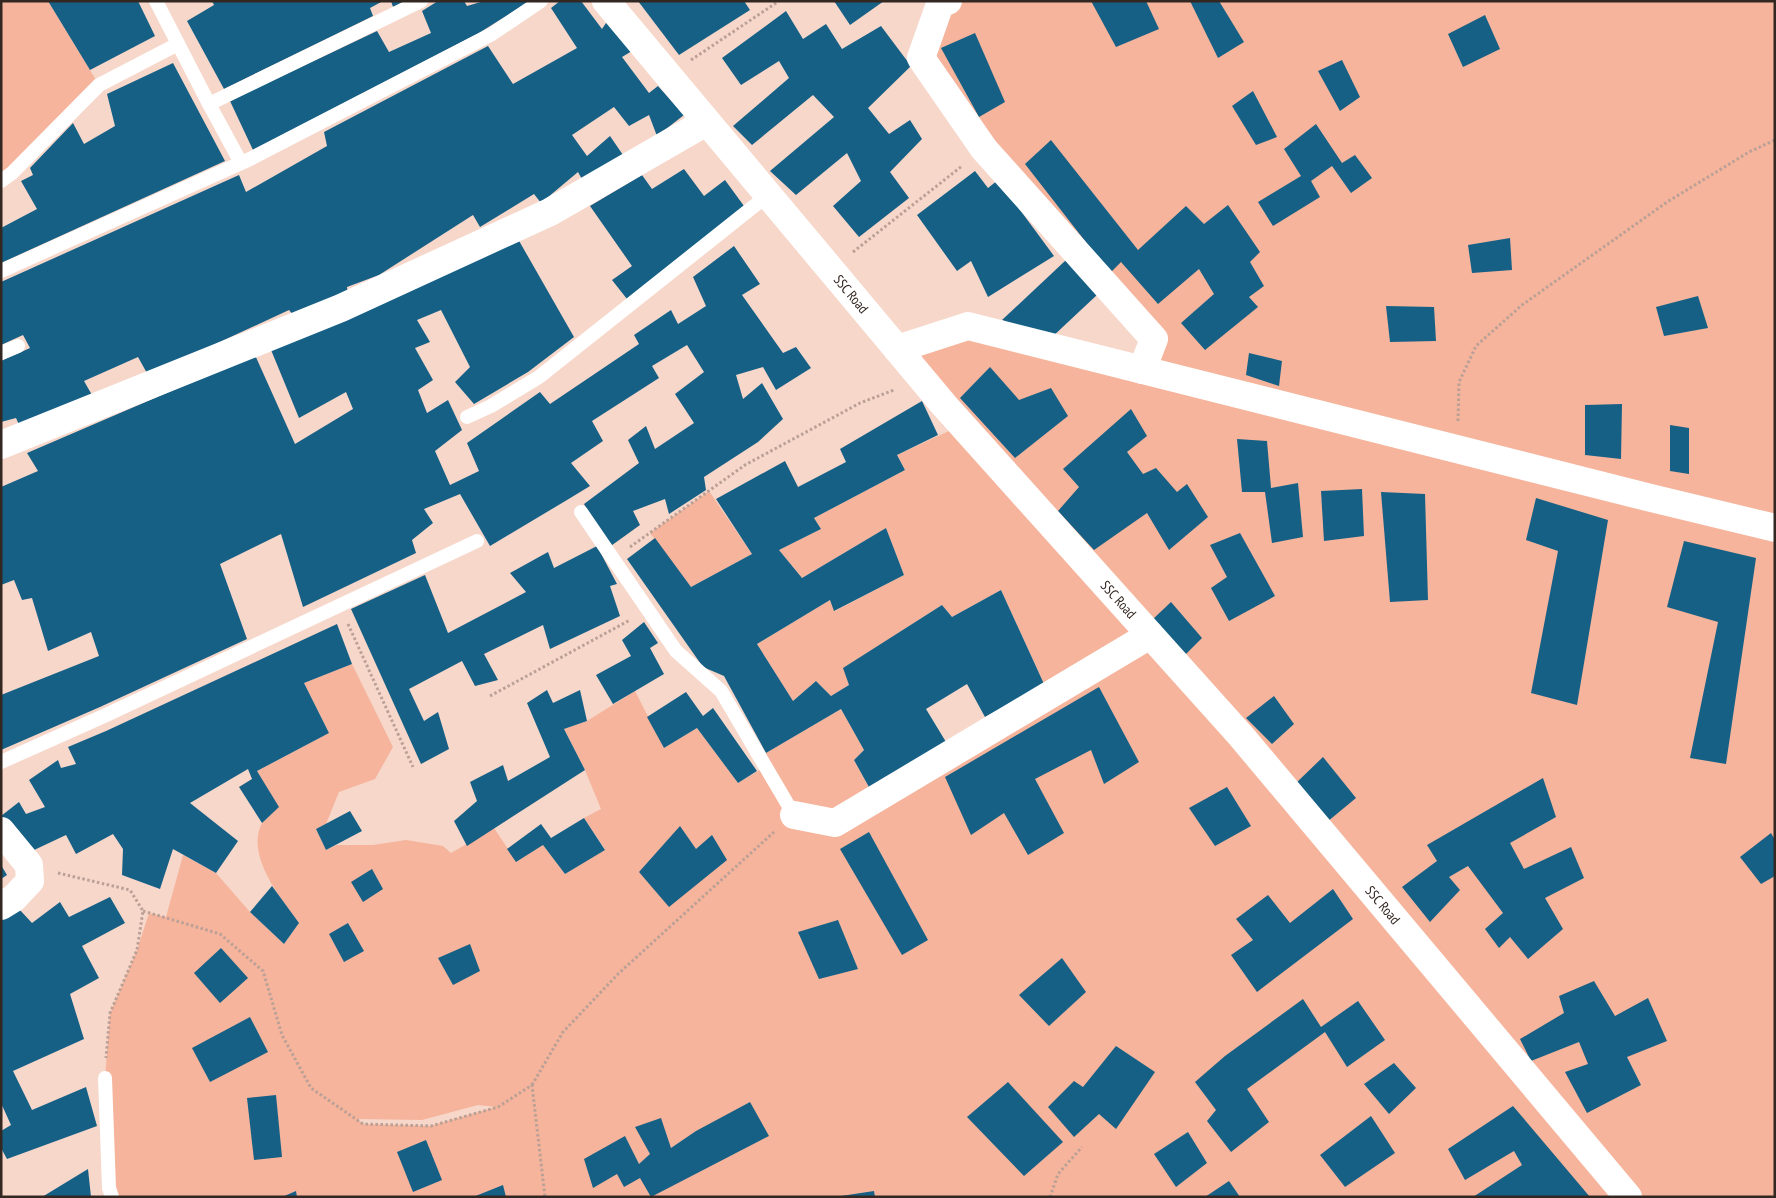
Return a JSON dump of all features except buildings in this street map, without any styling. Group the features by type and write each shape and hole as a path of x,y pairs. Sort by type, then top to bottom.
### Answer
{"street":[{"name":"SSC Road","path":"606,1 922,380 1241,736 1628,1197"},
{"path":"948,1 940,4 921,58 984,148 1154,338 1142,370"},
{"path":"1,445 341,308 550,212 706,122"},
{"path":"896,349 968,326 1775,528"},
{"path":"794,815 834,823 1150,634"},
{"path":"1,831 28,865 30,881 14,898 1,906"}],"lane":[{"path":"156,1 241,163"},
{"path":"209,104 421,1"},
{"path":"1,271 241,163 492,34 541,1"},
{"path":"1,181 12,173 99,85 178,44"},
{"path":"467,417 491,406 539,377 768,195"},
{"path":"1,353 18,346"},
{"path":"581,512 676,651 721,691 794,815"},
{"path":"1,762 477,541"},
{"path":"105,1078 112,1197"}],"path":[{"path":"668,76 779,1"},
{"path":"1456,449 1459,382 1476,346 1522,305 1667,202 1749,152 1775,140"},
{"path":"830,270 984,148"},
{"path":"613,560 746,465 860,403 922,380"},
{"path":"339,606 413,767"},
{"path":"490,696 648,610"},
{"path":"28,865 130,890 143,911 220,934 262,971 282,1035 311,1088 363,1124 430,1126 498,1107 532,1085 563,1032 618,974 739,862 794,815"},
{"path":"105,1078 110,1013 136,950 143,911"},
{"path":"532,1085 545,1197"},
{"path":"1050,1197 1058,1174 1082,1147"}],"shaded area":[{"path":"1,1 48,1 99,85 1,181"},
{"path":"948,1 1775,1 1775,1197 111,1197 105,1078 110,1013 137,950 149,913 166,917 183,855 216,873 250,912 284,944 299,923 283,902 261,862 258,836 262,823 278,807 257,771 329,733 304,683 352,664 393,747 375,779 339,792 326,824 316,829 326,850 337,845 373,845 406,840 443,846 451,853 494,828 516,861 543,845 565,874 605,849 584,818 601,809 585,770 564,729 587,721 635,691 664,748 697,728 738,783 765,767 766,753 841,709 864,750 854,760 875,799 1044,684 1001,590 952,617 942,605 844,668 849,685 831,696 816,681 793,701 757,644 830,600 835,611 904,575 886,528 802,578 779,550 821,529 814,518 905,470 897,455 962,425 897,349 968,326 1142,370 1154,339 921,58","holes":["478,1105 496,1107 430,1126 363,1124 357,1119 422,1120"]},
{"path":"709,491 752,554 691,587 650,533"}]}
